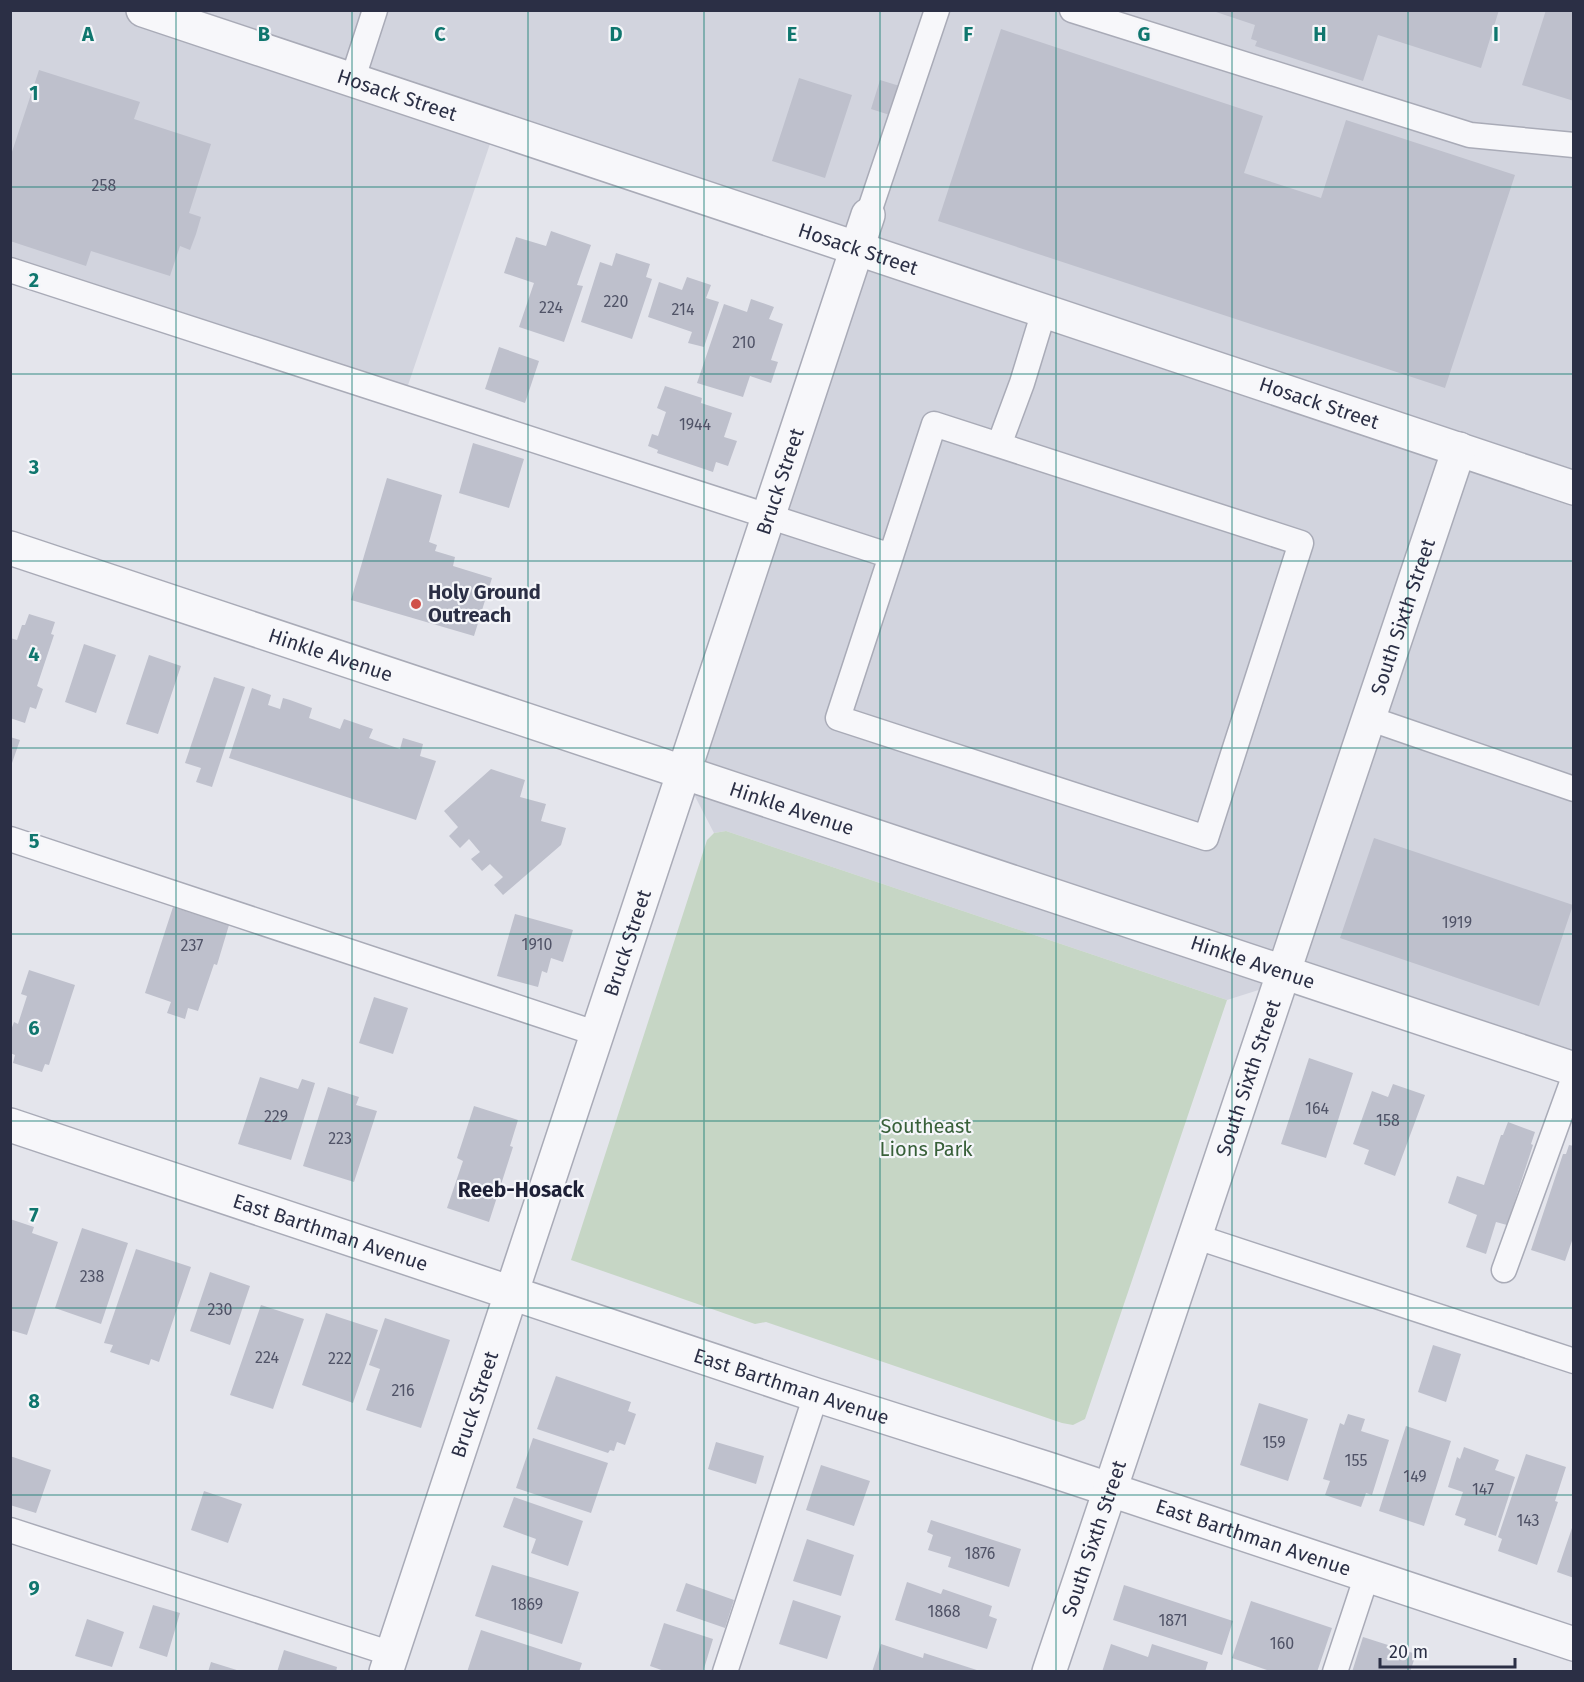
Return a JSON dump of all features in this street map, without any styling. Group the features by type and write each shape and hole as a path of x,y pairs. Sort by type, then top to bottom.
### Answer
{"street":[{"name":"Hosack Street","path":"143,10 1574,488"},
{"name":"Bruck Street","path":"389,1663 868,215"},
{"name":"South Sixth Street","path":"1049,1671 1459,449"},
{"name":"Hinkle Avenue","path":"10,548 1574,1069"},
{"name":"East Barthman Avenue","path":"10,1125 816,1395 1574,1644"}],"lane":[{"path":"352,81 375,10"},
{"path":"868,215 937,10"},
{"path":"1072,10 1470,135 1574,145"},
{"path":"10,270 891,556"},
{"path":"999,445 1022,383 1044,311"},
{"path":"934,424 1301,543 1206,838 838,718 891,556 934,424"},
{"path":"1368,718 1574,789"},
{"path":"10,838 598,1034"},
{"path":"1504,1270 1574,1077"},
{"path":"1194,1236 1574,1361"},
{"path":"725,1671 816,1395"},
{"path":"10,1530 389,1663"},
{"path":"1335,1671 1367,1575"}],"shaded area":[{"path":"11,11 1573,11 1573,1067 1290,980 1227,1000 726,831 714,833 685,777 857,258 493,135 404,397 11,264"}],"green space":[{"name":"Southeast Lions Park","path":"726,831 1227,1000 1085,1419 1073,1425 1062,1423 766,1322 755,1324 571,1260 707,840 714,833"}],"building":[{"path":"1499,10 1481,68 1378,35 1363,81 1255,46 1257,41 1251,39 1255,25 1213,11"},
{"path":"1546,10 1574,10 1574,101 1522,85"},
{"path":"1001,29 1263,116 1244,173 1321,198 1346,120 1515,175 1445,388 938,221"},
{"path":"39,70 140,102 134,119 211,144 189,213 201,217 196,234 190,250 180,246 170,276 91,251 86,266 10,241 10,158"},
{"path":"799,78 852,95 825,178 772,161"},
{"path":"880,80 903,87 893,116 871,109"},
{"path":"551,231 591,245 577,285 583,286 564,342 519,327 534,283 504,273 516,237 546,246"},
{"path":"616,253 650,264 646,277 652,279 632,339 581,322 600,262 612,266"},
{"path":"687,277 711,285 706,298 719,302 704,347 688,343 692,332 648,317 659,282 682,290"},
{"path":"751,299 774,307 769,319 783,324 771,360 778,362 771,383 750,376 743,397 697,383 724,304 747,312"},
{"path":"499,347 539,361 525,403 485,389"},
{"path":"665,386 702,398 701,403 732,413 724,437 737,441 728,466 716,462 713,472 657,453 658,450 648,446 652,434 658,436 666,412 657,408"},
{"path":"473,443 524,459 509,508 459,493"},
{"path":"387,478 442,495 429,542 437,545 435,551 455,557 453,566 492,578 474,636 351,600"},
{"path":"29,614 55,622 51,634 54,635 37,686 43,689 36,709 30,707 25,723 10,718 10,638 17,640"},
{"path":"84,644 116,655 96,713 65,702"},
{"path":"149,655 181,666 158,734 126,724"},
{"path":"214,677 245,687 212,787 196,782 201,768 185,763"},
{"path":"252,688 271,695 268,705 280,709 283,698 290,700 312,708 309,718 340,729 344,719 373,729 369,738 400,749 403,738 423,744 420,756 436,761 416,820 229,758"},
{"path":"10,737 20,740 11,766 10,766"},
{"path":"491,769 525,780 520,797 546,804 541,821 566,828 561,845 503,895 494,885 503,877 490,864 482,871 471,859 480,852 469,839 460,848 449,836 458,827 444,811"},
{"path":"1374,838 1573,905 1539,1006 1340,938"},
{"path":"173,907 229,925 217,965 214,964 198,1011 188,1008 185,1019 167,1013 171,1002 145,993"},
{"path":"515,914 573,930 563,962 551,958 547,973 542,971 538,987 497,976"},
{"path":"29,970 75,985 49,1065 45,1064 42,1072 13,1063 15,1055 10,1053 10,1033 14,1022 18,1024 27,996 21,994"},
{"path":"374,997 408,1008 393,1054 359,1043"},
{"path":"1309,1058 1353,1073 1326,1158 1281,1144"},
{"path":"260,1077 298,1089 302,1079 315,1083 291,1160 238,1144"},
{"path":"1393,1084 1425,1095 1395,1176 1364,1164 1369,1150 1353,1144 1372,1091 1388,1097"},
{"path":"328,1087 359,1097 356,1105 377,1111 354,1182 303,1166"},
{"path":"474,1106 518,1120 510,1146 513,1147 489,1222 447,1208 463,1161 457,1158"},
{"path":"1508,1122 1535,1132 1531,1144 1533,1145 1507,1225 1496,1222 1486,1254 1466,1247 1477,1215 1448,1203 1457,1176 1484,1185 1501,1135"},
{"path":"1569,1145 1574,1146 1574,1235 1565,1261 1531,1250 1563,1154 1566,1154"},
{"path":"10,1219 34,1227 32,1233 58,1242 27,1335 10,1330"},
{"path":"82,1228 128,1243 101,1324 55,1308"},
{"path":"136,1249 191,1267 159,1362 151,1359 149,1365 110,1352 113,1345 104,1343"},
{"path":"210,1272 250,1286 230,1345 190,1331"},
{"path":"261,1305 304,1319 273,1409 230,1395"},
{"path":"326,1313 378,1330 353,1403 302,1385"},
{"path":"385,1318 450,1340 421,1428 366,1410 380,1369 369,1365"},
{"path":"1433,1345 1461,1354 1446,1402 1418,1392"},
{"path":"556,1376 631,1402 628,1411 636,1414 625,1445 617,1442 614,1451 610,1450 608,1453 537,1429"},
{"path":"1259,1403 1308,1419 1288,1481 1240,1465"},
{"path":"1348,1414 1365,1419 1361,1431 1389,1440 1372,1495 1366,1493 1361,1507 1325,1495 1330,1481 1323,1479 1340,1423 1344,1425"},
{"path":"1406,1426 1451,1441 1424,1526 1379,1511"},
{"path":"533,1438 608,1463 591,1513 516,1488"},
{"path":"716,1442 764,1456 756,1484 708,1469"},
{"path":"1464,1447 1499,1460 1495,1470 1515,1477 1496,1536 1464,1525 1466,1519 1455,1515 1463,1492 1448,1487 1457,1457 1460,1459"},
{"path":"1526,1454 1566,1467 1555,1501 1558,1502 1537,1565 1498,1551 1502,1539 1498,1537"},
{"path":"10,1456 51,1470 36,1513 10,1505"},
{"path":"821,1465 870,1481 854,1526 806,1510"},
{"path":"204,1491 242,1504 228,1543 191,1530"},
{"path":"514,1497 583,1521 568,1566 531,1553 536,1539 503,1527"},
{"path":"931,1520 1021,1549 1009,1587 948,1567 951,1557 928,1550 933,1535 927,1532"},
{"path":"1574,1525 1574,1578 1557,1572"},
{"path":"807,1539 854,1555 841,1596 793,1581"},
{"path":"492,1565 579,1592 562,1644 475,1616"},
{"path":"907,1582 941,1594 943,1589 992,1606 989,1616 997,1619 987,1649 895,1620"},
{"path":"686,1583 734,1600 725,1628 676,1611"},
{"path":"1124,1585 1233,1621 1222,1655 1113,1620"},
{"path":"793,1600 841,1616 827,1659 779,1644"},
{"path":"1251,1601 1332,1628 1317,1672 1273,1672 1232,1658"},
{"path":"153,1605 180,1613 167,1657 139,1648"},
{"path":"87,1619 124,1632 112,1667 75,1656"},
{"path":"664,1623 713,1639 703,1672 667,1672 650,1666"},
{"path":"481,1630 582,1663 579,1672 467,1672"},
{"path":"1363,1637 1416,1654 1410,1672 1352,1672"},
{"path":"881,1644 923,1658 924,1653 983,1672 872,1672"},
{"path":"1111,1644 1148,1657 1152,1644 1208,1662 1205,1672 1102,1672"},
{"path":"284,1650 337,1667 336,1672 277,1672"},
{"path":"211,1662 240,1671 240,1672 208,1672"}],"place":[{"name":"Holy Ground Outreach","path":"416,604"}],"district":[{"name":"Reeb-Hosack","path":"521,1190"}]}
